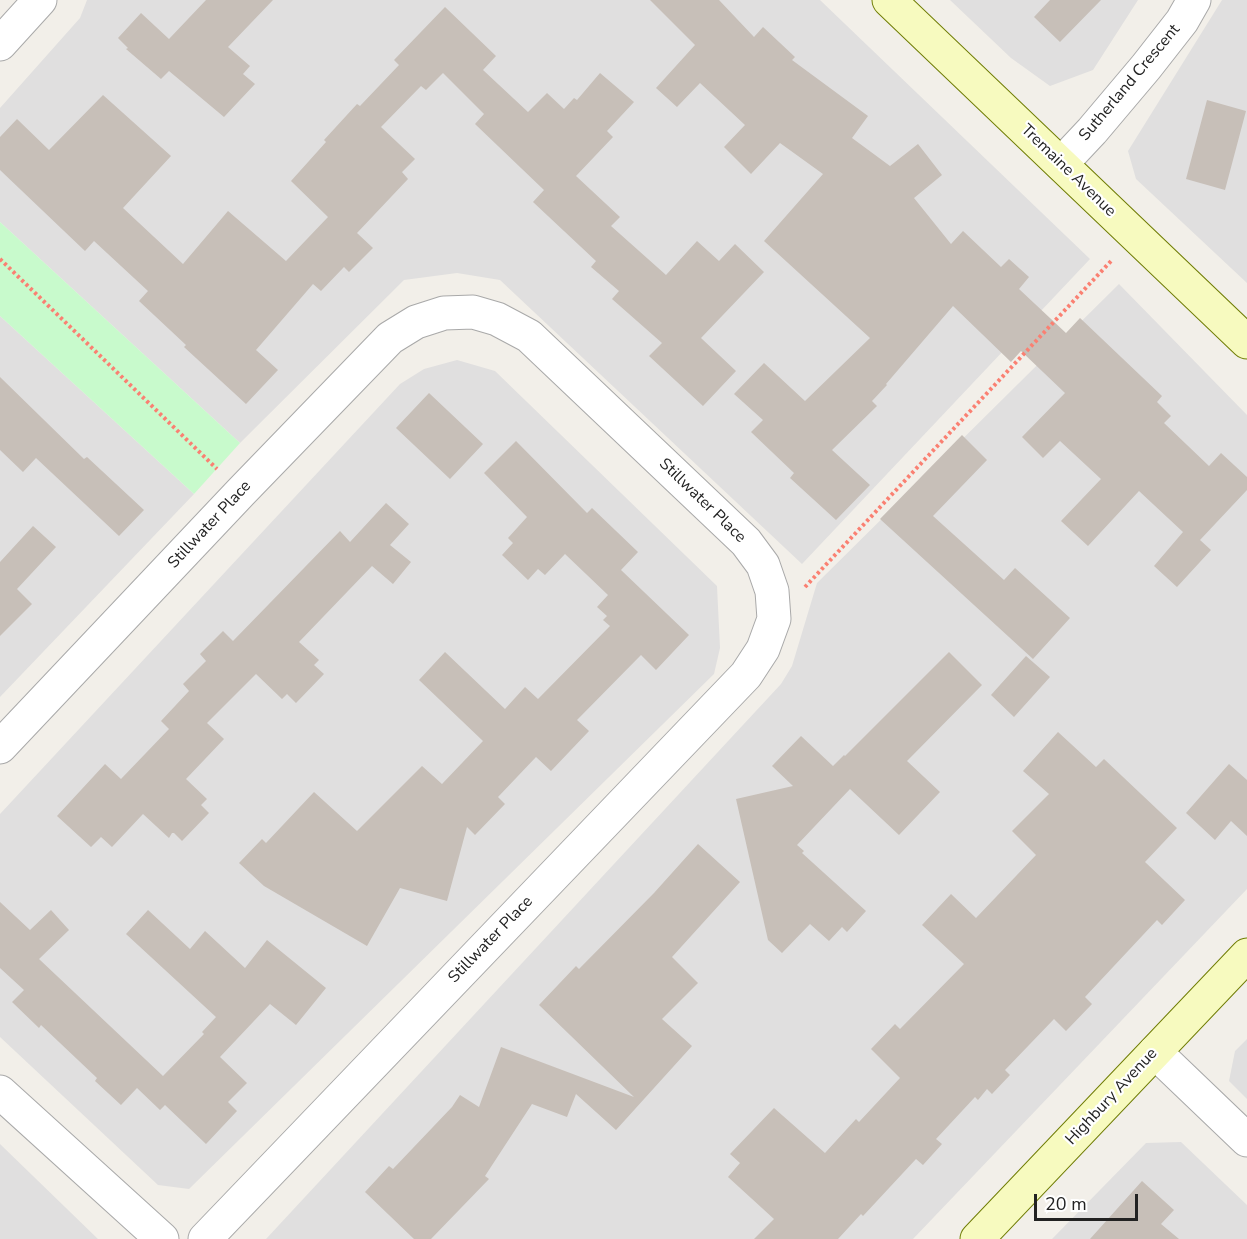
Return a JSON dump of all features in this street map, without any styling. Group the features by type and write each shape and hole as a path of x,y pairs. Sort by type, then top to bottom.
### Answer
{"main road":[{"name":"Tremaine Avenue","path":"889,0 1247,342"},
{"name":"Highbury Avenue","path":"977,1239 1247,955"}],"street":[{"path":"0,44 40,0"},
{"name":"Sutherland Crescent","path":"1061,164 1146,67 1182,21 1194,0"},
{"name":"Stillwater Place","path":"0,747 390,338 416,322 444,313 473,312 497,319 529,336 746,542 762,566 772,591 774,619 763,649 746,675 204,1239"},
{"path":"1155,1052 1247,1140"},
{"path":"0,1092 162,1239"}],"path":[{"path":"774,619 1136,236"},
{"path":"0,259 241,492"}],"shaded area":[{"path":"87,0 820,0 1090,259 802,564 500,280 457,273 404,280 240,443 0,222 0,108 80,18"},
{"path":"950,0 1138,0 1093,70 1050,86 1011,58"},
{"path":"1222,0 1247,0 1247,283 1136,179 1128,151"},
{"path":"1119,284 1247,415 1247,889 913,1239 266,1239 781,684 792,666 817,583"},
{"path":"0,316 194,494 0,697"},
{"path":"457,360 495,371 717,586 720,648 714,674 189,1189 158,1185 0,1037 0,814 400,384 424,369"},
{"path":"1247,1039 1247,1099 1229,1081 1235,1051"},
{"path":"1181,1142 1247,1205 1247,1239 1052,1239 1146,1143"},
{"path":"0,1144 98,1239 0,1239"}],"green space":[{"path":"0,222 240,443 194,494 0,316"}],"building":[{"path":"206,0 273,0 228,47 250,66 243,74 255,84 224,117 169,71 161,79 126,49 128,48 118,38 141,13 169,39"},
{"path":"650,0 719,0 754,37 763,27 795,57 792,60 868,116 852,138 890,166 918,144 942,175 914,198 951,244 963,231 1001,267 1009,259 1029,277 1019,289 1066,333 1080,318 1162,396 1157,402 1171,416 1164,423 1209,466 1221,453 1247,477 1247,490 1200,540 1211,550 1177,587 1154,566 1183,532 1139,491 1088,546 1061,521 1101,479 1060,441 1043,458 1022,437 1065,393 1021,351 1011,362 953,306 872,401 877,406 832,450 870,485 836,520 790,478 794,473 751,432 763,420 734,394 764,363 805,401 870,338 764,241 823,174 780,143 751,174 724,147 745,125 700,83 677,107 656,88 695,45"},
{"path":"1050,0 1101,0 1060,42 1034,17"},
{"path":"445,7 496,56 483,70 528,112 547,93 564,109 574,98 577,100 600,73 634,102 607,131 613,137 576,176 620,217 611,226 666,275 697,241 719,261 735,244 764,272 701,338 736,371 703,406 649,356 662,343 612,299 619,291 591,267 596,261 533,202 544,190 475,124 484,114 443,73 426,90 421,86 381,127 415,159 402,172 408,179 357,233 373,248 349,272 344,267 321,291 313,284 256,350 278,370 246,404 184,347 186,345 139,301 148,291 94,241 85,251 0,170 0,137 17,119 49,150 103,95 171,156 123,208 183,264 228,211 286,261 328,217 291,181 357,104 360,106 399,65 394,60"},
{"path":"1207,100 1246,111 1225,190 1186,179"},
{"path":"0,377 84,459 87,457 144,510 119,536 36,458 23,472 0,450"},
{"path":"429,393 483,444 450,479 396,428"},
{"path":"962,435 987,460 933,516 1004,580 1015,568 1070,618 1033,659 880,519"},
{"path":"516,441 587,513 592,508 638,552 621,570 689,635 656,670 641,655 577,720 589,731 551,771 536,757 498,797 505,804 475,835 467,827 447,901 400,888 367,946 264,886 239,863 262,839 266,843 314,792 357,831 422,766 442,784 483,741 419,680 445,652 505,709 525,687 538,699 610,626 603,620 607,616 597,607 608,595 565,554 545,575 538,569 528,580 502,555 513,543 508,538 527,517 484,473"},
{"path":"386,503 409,524 390,545 411,562 393,584 372,566 299,642 319,660 314,665 324,674 296,703 287,694 282,699 256,674 207,723 224,739 186,779 207,799 201,805 209,813 182,841 174,833 169,838 143,814 112,847 101,837 91,847 57,816 105,764 121,779 169,729 161,721 189,691 183,684 206,661 200,654 223,631 233,641 340,531 350,542"},
{"path":"33,526 56,547 17,589 32,604 0,636 0,562"},
{"path":"949,652 982,685 907,761 940,792 899,835 850,789 797,845 804,851 802,853 866,911 847,932 842,927 829,941 810,924 782,953 768,940 736,799 793,786 772,766 801,736 833,766"},
{"path":"1026,656 1050,677 1014,717 991,695"},
{"path":"1058,732 1096,767 1104,759 1177,828 1145,862 1185,900 1162,925 1157,920 1085,997 1092,1004 1066,1031 1054,1019 1005,1070 1010,1075 992,1094 987,1089 978,1100 975,1097 936,1139 942,1144 923,1165 916,1159 863,1216 861,1214 838,1239 754,1239 774,1219 728,1177 740,1163 730,1154 774,1108 825,1153 856,1119 859,1122 900,1078 871,1049 895,1024 900,1029 964,964 922,925 951,894 976,918 1036,855 1012,831 1049,794 1023,771"},
{"path":"1229,764 1247,780 1247,836 1231,821 1215,840 1186,813"},
{"path":"698,844 740,882 672,957 698,983 662,1019 692,1046 616,1130 576,1094 567,1117 532,1104 485,1176 489,1179 431,1239 414,1239 365,1192 389,1166 393,1169 452,1107 460,1095 479,1107 501,1047 634,1097 539,1005 576,966 579,969 654,893"},
{"path":"0,902 30,930 51,910 69,930 39,959 163,1076 204,1034 202,1032 216,1017 126,934 148,910 190,949 205,931 245,968 267,940 326,988 296,1025 270,1004 220,1057 247,1083 228,1102 237,1111 206,1144 165,1105 160,1110 137,1088 121,1105 95,1081 97,1078 41,1025 39,1028 12,1002 24,990 0,968"},
{"path":"1142,1181 1174,1210 1161,1224 1179,1239 1090,1239"}]}
